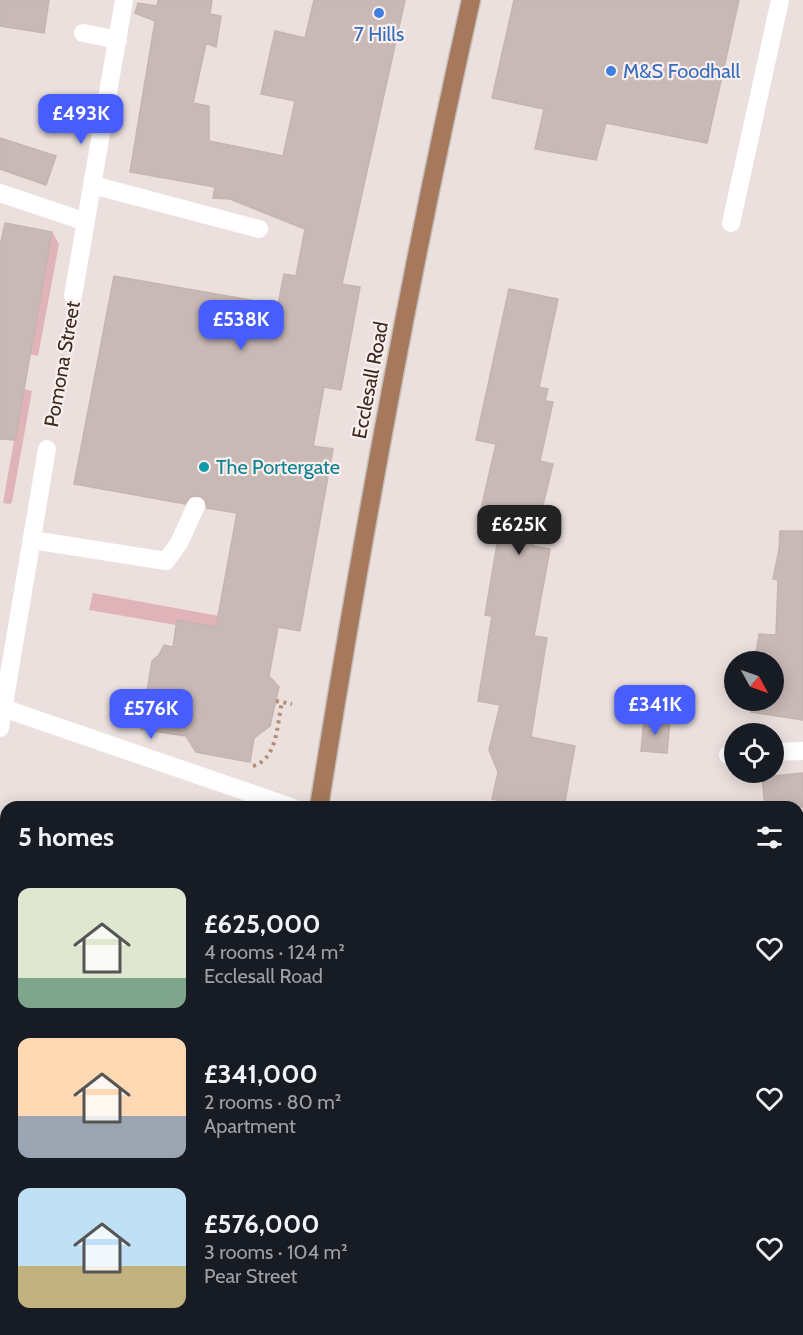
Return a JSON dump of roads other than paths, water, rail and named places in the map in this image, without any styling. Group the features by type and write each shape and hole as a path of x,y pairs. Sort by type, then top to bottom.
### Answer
{"main road":[{"name":"Ecclesall Road","path":"320,801 342,659 391,392 445,117 471,0"}],"street":[{"name":"Pomona Street","path":"73,296 124,0"},
{"path":"731,223 780,0"},
{"path":"83,33 118,40"},
{"path":"93,185 259,229"},
{"path":"0,193 87,222"},
{"name":"Pomona Street","path":"0,728 47,449"},
{"path":"32,540 166,561 179,543 196,506"},
{"path":"2,707 274,801"},
{"path":"784,752 803,751"}],"place":[{"name":"7 Hills","path":"379,13"},
{"name":"M&S Foodhall","path":"611,71"},
{"name":"The Portergate","path":"204,467"}]}
